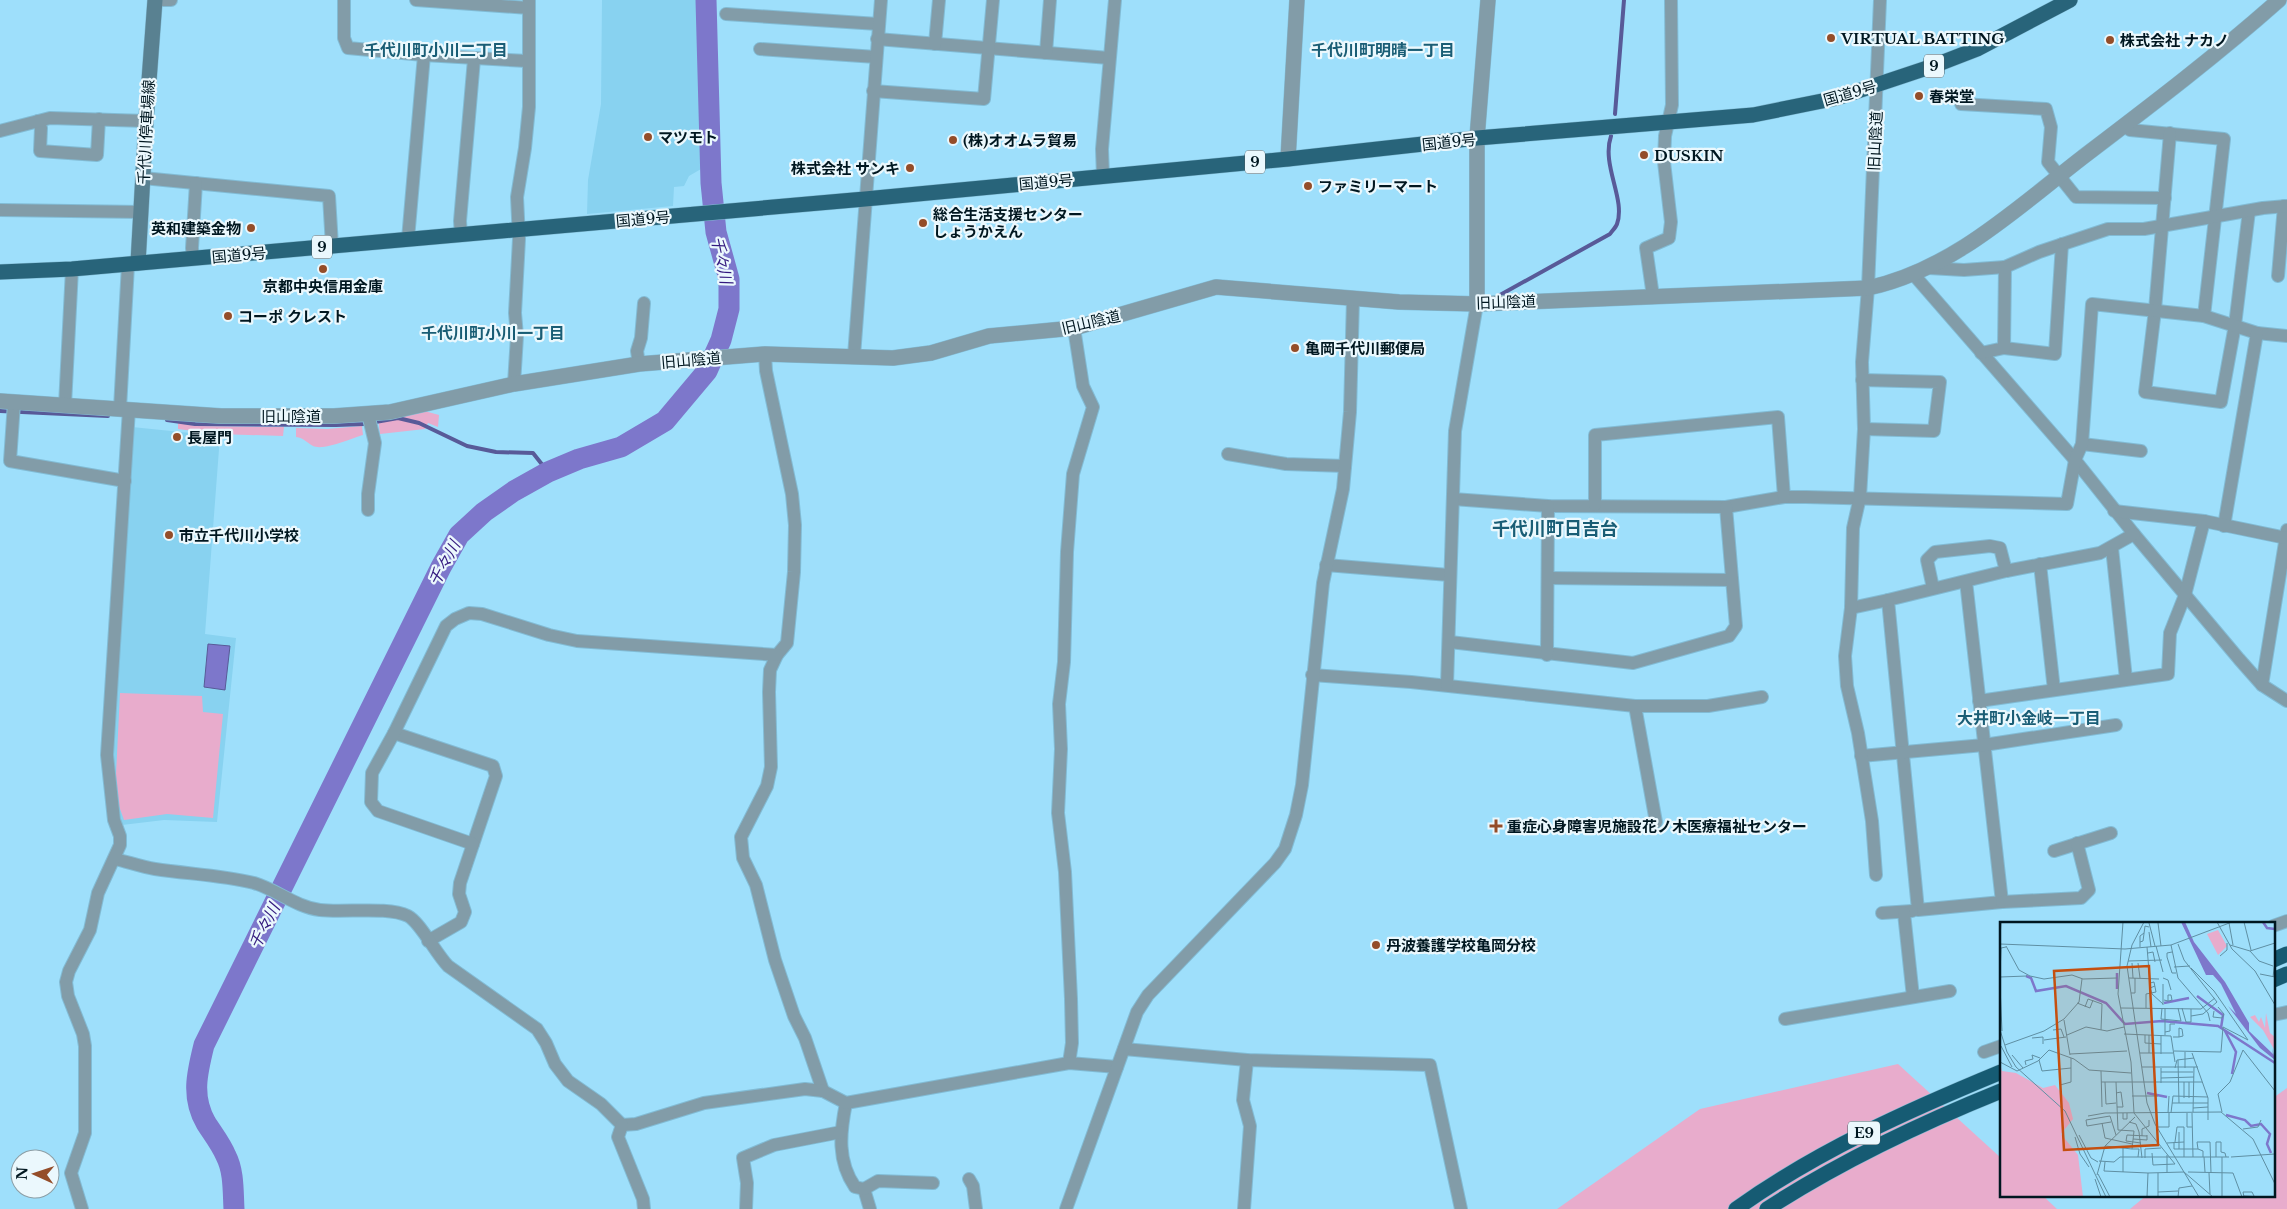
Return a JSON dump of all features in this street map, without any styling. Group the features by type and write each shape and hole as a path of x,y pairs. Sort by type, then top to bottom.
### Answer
{"highway":[{"name":"国道9号","path":"0,272 72,269 408,240 1288,159 1477,138 1753,115 1837,98 1878,86 1977,48 2066,1"},
{"path":"2274,960 2287,954"},
{"path":"2274,980 2287,974"},
{"name":"E9","path":"1736,1209 1795,1170 1858,1135 2000,1072"},
{"name":"E9","path":"1767,1209 1803,1185 1866,1151 2000,1091"}],"main road":[{"name":"千代川停車場線","path":"133,264 141,212 156,0"}],"street":[{"path":"162,0 171,0"},
{"path":"344,0 344,38 348,48 424,56 528,61"},
{"path":"416,0 529,4 529,107 517,197 517,336 514,384"},
{"path":"854,356 881,0"},
{"path":"935,44 939,0"},
{"path":"873,91 984,99 993,0"},
{"path":"1046,53 1050,0"},
{"path":"1103,176 1102,149 1115,0"},
{"path":"1288,159 1297,0"},
{"path":"1447,685 1450,642 1450,576 1455,431 1477,304 1477,138 1488,0"},
{"path":"1653,296 1646,248 1669,238 1671,222 1664,162 1665,136 1672,105 1671,0"},
{"name":"旧山陰道","path":"10,408 65,405 127,413 220,416 334,416 390,412 514,384 639,364 765,354 893,358 931,353 989,336 1074,328 1216,288 1353,298 1477,304 1868,288 1878,86 1876,76 1880,0"},
{"path":"1876,875 1872,821 1848,686 1845,656 1851,608 1853,528 1860,497 1864,429 1862,362 1868,288 1914,275 1929,268 1988,231 2230,44 2278,0"},
{"path":"726,14 878,24"},
{"path":"877,39 1109,58"},
{"path":"760,49 876,57"},
{"path":"408,240 424,56"},
{"path":"461,235 460,221 474,59"},
{"path":"1961,104 2046,109 2051,127 2048,162 2076,197 2165,198"},
{"path":"0,131 50,118 146,122"},
{"path":"38,120 41,128 40,151 97,155 99,119"},
{"path":"2124,126 2130,130 2224,139 2204,316"},
{"path":"2170,133 2155,310 2145,392 2220,402 2235,325 2249,212"},
{"path":"143,178 330,196 332,246"},
{"path":"193,258 196,183"},
{"path":"1929,268 1964,270 2005,267 2062,244 2108,230 2144,229 2162,224 2286,206 2278,276"},
{"path":"0,210 141,212"},
{"path":"1981,353 2004,348 2055,354 2062,244"},
{"path":"82,1209 70,1173 85,1133 85,1046 83,1034 68,996 66,982 69,971 90,930 98,893 120,845 120,836 114,820 107,755 125,481 133,264"},
{"path":"2004,348 2005,267"},
{"path":"65,405 72,269"},
{"path":"1914,275 2075,460 2114,510 2262,685 2287,701"},
{"path":"1066,1209 1138,1012 1148,995 1275,863 1285,849 1292,833 1302,785 1312,675 1326,565 1343,489 1346,466 1350,412 1353,298"},
{"path":"639,364 637,351 642,338 644,303"},
{"path":"1452,499 1548,506 1726,507 1784,497 1860,497 2066,504 2075,460 2082,444 2092,304 2204,316 2257,333 2287,336"},
{"path":"1069,1064 1072,1043 1071,998 1065,872 1058,814 1061,749 1059,704 1064,662 1067,552 1073,474 1094,407 1083,386 1074,328"},
{"path":"2224,526 2257,333"},
{"path":"765,354 766,371 792,494 795,525 794,572 787,643 777,655 770,670 771,767 767,786 741,837 743,858 756,885 775,960 823,1091"},
{"path":"1862,380 1940,382 1934,432 1864,429"},
{"path":"10,408 10,461 125,481"},
{"path":"368,414 375,443 368,494 368,510"},
{"path":"1595,505 1595,435 1778,417 1784,497"},
{"path":"2082,444 2141,451"},
{"path":"1228,454 1286,464 1346,466"},
{"path":"1547,655 1548,506"},
{"path":"1450,642 1547,655 1633,663 1729,636 1736,626 1726,507"},
{"path":"2114,510 2204,521 2224,526 2286,534 2262,685"},
{"path":"1979,701 2168,674 2167,655 2170,633 2185,595 2204,521"},
{"path":"1851,608 2006,571 2100,553 2134,534"},
{"path":"1933,588 1927,560 1935,552 1990,546 2000,548 2006,571"},
{"path":"2112,548 2126,680"},
{"path":"2040,564 2054,690"},
{"path":"1326,565 1450,576"},
{"path":"1548,578 1732,580"},
{"path":"1966,580 2002,902"},
{"path":"1888,600 1918,910"},
{"path":"473,844 378,812 371,802 372,772 394,733 446,626 455,619 469,613 482,614 549,635 578,641 777,655"},
{"path":"1312,675 1447,685 1635,706 1708,706 1762,697"},
{"path":"1635,706 1656,822"},
{"path":"1861,756 1984,745 2116,725"},
{"path":"394,733 493,766 496,776 473,844 459,894 465,912 461,922 428,941"},
{"path":"2054,851 2111,833"},
{"path":"1882,913 2002,902 2081,898 2089,890 2077,843"},
{"path":"115,859 154,869 227,877 262,887 300,905 320,910 394,912 408,916 418,923 428,941 448,966 537,1029 556,1064 568,1081 601,1104 622,1125 636,1124 704,1103 805,1089 823,1091 846,1103 1069,1064 1117,1067"},
{"path":"1904,912 1913,997"},
{"path":"2274,926 2287,920"},
{"path":"1785,1019 1950,991"},
{"path":"2274,1015 2287,1012"},
{"path":"1984,1052 2000,1046"},
{"path":"1124,1049 1247,1060 1430,1066 1461,1209"},
{"path":"1244,1209 1250,1126 1243,1100 1247,1060"},
{"path":"846,1103 840,1144 844,1168 855,1187 864,1190"},
{"path":"622,1125 618,1137 643,1199 644,1209"},
{"path":"746,1209 747,1183 743,1158 774,1146 841,1132"},
{"path":"968,1178 973,1186 976,1209"},
{"path":"864,1190 878,1181 934,1183"},
{"path":"864,1190 870,1209"}],"shaded area":[{"name":"マツモト","path":"602,0 697,0 701,169 689,176 684,186 674,187 673,206 587,214 588,180 601,104"},
{"path":"421,410 439,415 438,427 428,423 425,429 380,434 378,419"},
{"path":"178,423 197,426 284,427 283,436 217,434 178,429"},
{"path":"362,426 363,435 324,447 313,446 303,439 296,437 296,428 327,429"},
{"name":"市立千代川小学校","path":"132,427 220,436 205,634 236,638 217,822 164,820 122,825 113,796 110,757"},
{"path":"208,644 230,646 225,690 204,687"},
{"path":"120,693 202,696 203,712 223,714 213,818 167,814 124,820 115,795"},
{"path":"1898,1064 2000,1157 2000,1196 2043,1196 2057,1209 1557,1209 1700,1109"},
{"path":"2287,1088 2287,1209 2130,1209 2146,1196 2274,1196 2274,1097"}],"waterway":[{"name":"千々川","path":"234,1209 233,1182 229,1162 222,1147 206,1123 198,1104 199,1065 204,1045 441,567 459,535 484,512 514,491 548,472 579,459 621,447 665,421 707,371 721,340 729,309 729,279 716,232 711,183 706,0"},
{"path":"1615,114 1624,0"},
{"path":"1500,295 1610,234 1615,228 1619,214 1609,158 1611,136"},
{"path":"0,411 108,416"},
{"path":"167,420 195,424 336,425 364,424 398,418 419,423 467,446 496,452 533,453 548,472"}],"place":[{"name":"VIRTUAL BATTING","path":"1831,38"},
{"name":"株式会社 ナカノ","path":"2110,40"},
{"name":"春栄堂","path":"1919,96"},
{"name":"マツモト","path":"648,137"},
{"name":"(株)オオムラ貿易","path":"953,140"},
{"name":"DUSKIN","path":"1644,155"},
{"name":"株式会社 サンキ","path":"910,168"},
{"name":"ファミリーマート","path":"1308,186"},
{"name":"総合生活支援センター しょうかえん","path":"923,223"},
{"name":"英和建築金物","path":"251,228"},
{"name":"京都中央信用金庫","path":"323,269"},
{"name":"コーポ クレスト","path":"228,316"},
{"name":"亀岡千代川郵便局","path":"1295,348"},
{"name":"長屋門","path":"177,437"},
{"name":"市立千代川小学校","path":"169,535"},
{"name":"重症心身障害児施設花ノ木医療福祉センター","path":"1496,826"},
{"name":"丹波養護学校亀岡分校","path":"1376,945"}],"district":[{"name":"千代川町小川二丁目","path":"436,50"},
{"name":"千代川町明晴一丁目","path":"1383,50"},
{"name":"千代川町小川一丁目","path":"493,333"},
{"name":"千代川町日吉台","path":"1555,529"},
{"name":"大井町小金岐一丁目","path":"2029,718"}]}
